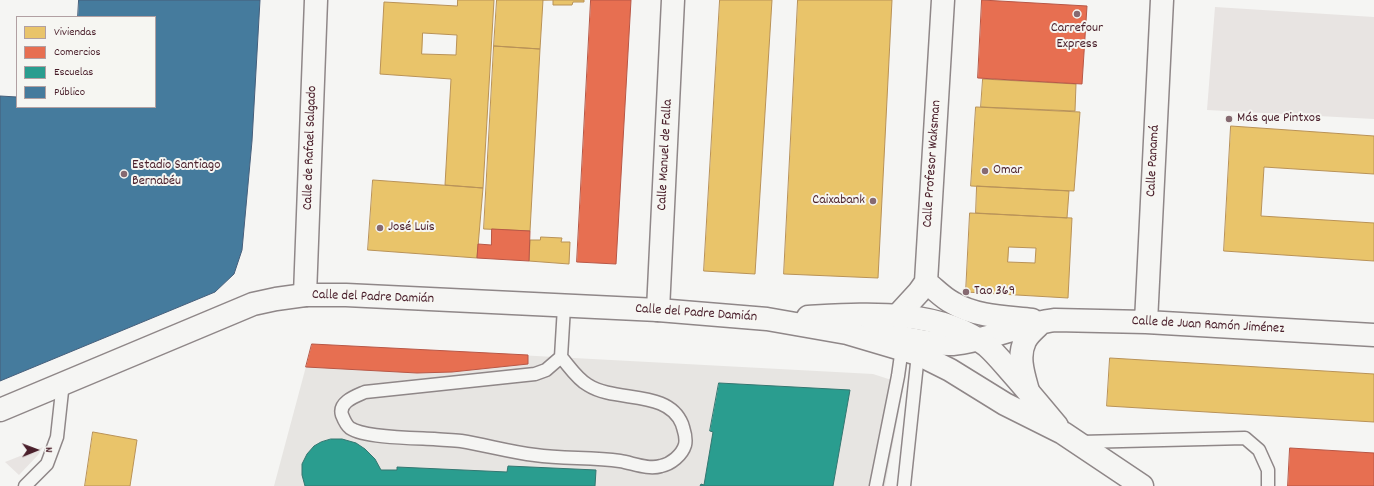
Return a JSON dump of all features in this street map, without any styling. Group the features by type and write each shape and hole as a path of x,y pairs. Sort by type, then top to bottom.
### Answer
{"street":[{"name":"Calle de Rafael Salgado","path":"305,295 316,0"},
{"name":"Calle Manuel de Falla","path":"658,310 673,0"},
{"name":"Calle Profesor Waksman","path":"926,282 944,0"},
{"name":"Calle Panamá","path":"1146,322 1162,0"},
{"path":"897,316 926,282 942,296 965,309 985,314 1042,322"},
{"name":"Calle del Padre Damián","path":"0,410 63,382 253,304 305,295 346,295 564,307 658,310 767,319 847,333 910,351 950,370 1005,404 1069,438 1142,486"},
{"name":"Calle del Padre Damián","path":"767,319 845,315 897,316 923,318 954,328 979,340 997,356 1069,438"},
{"name":"Calle de Juan Ramón Jiménez","path":"1042,322 1062,320 1146,322 1374,335"},
{"name":"Calle del Padre Damián","path":"847,333 886,335 944,344 979,340 1042,322"},
{"name":"Calle del Padre Damián","path":"1028,392 1022,370 1022,351 1025,340 1042,322"}],"lane":[{"path":"561,357 546,370 535,374 365,392 351,398 344,405 341,412 344,421 351,428 366,434 459,441 535,456 620,461 645,467 661,467 673,461 680,454 685,445 686,434 672,409 659,402 601,392 588,385 575,374 561,357 564,307"},
{"path":"876,486 898,376 910,351"},
{"path":"904,486 910,351"},
{"path":"25,486 47,464 57,438 63,382"},
{"path":"1069,438 1244,438 1259,450 1268,470 1268,486"}],"shaded area":[{"path":"1215,7 1374,17 1374,119 1207,110"},
{"path":"312,344 873,374 904,384 885,486 274,486"},
{"path":"43,447 38,455 19,475 5,462"}],"building: Viviendas":[{"path":"458,0 494,0 483,188 445,185 451,79 380,74 384,2 457,6","holes":["423,33 457,35 456,55 422,54"]},
{"path":"497,0 543,0 540,49 494,46"},
{"path":"553,0 584,0 584,2 573,2 572,5 553,5"},
{"path":"720,0 772,0 755,274 704,271"},
{"path":"798,0 892,0 878,278 784,274"},
{"path":"494,46 540,49 530,231 484,229"},
{"path":"983,79 1076,84 1075,111 981,107"},
{"path":"976,107 1080,112 1074,191 971,186"},
{"path":"1231,126 1374,136 1374,174 1264,167 1261,216 1374,223 1374,261 1224,251"},
{"path":"373,180 483,188 477,258 368,250"},
{"path":"977,186 1069,191 1067,218 976,213"},
{"path":"970,213 1072,218 1068,298 966,292","holes":["1009,247 1036,248 1035,263 1008,262"]},
{"path":"541,237 562,238 561,242 570,242 569,264 529,261 530,240 540,240"},
{"path":"1110,358 1374,374 1374,422 1107,406"},
{"path":"93,432 137,440 130,486 85,486"}],"building: Comercios":[{"path":"591,0 631,0 616,264 577,262"},
{"path":"982,0 1087,6 1082,84 978,78"},
{"path":"492,229 530,231 529,261 477,258 478,244 491,245"},
{"path":"312,344 528,355 528,364 452,372 417,373 306,367"},
{"path":"1290,448 1374,453 1374,486 1288,486"}],"building: Escuelas":[{"path":"719,383 850,390 833,486 700,486 701,484 704,485 713,432 710,431"},
{"path":"331,439 342,439 356,443 365,449 375,459 381,470 397,470 397,467 507,472 508,466 596,470 595,486 305,486 302,475 302,464 307,454 314,446"}],"building: Público":[{"name":"Estadio Santiago Bernabéu","path":"79,0 260,0 252,141 242,250 234,274 215,292 0,381 0,96 16,97 16,108 156,108 156,16 78,16"}],"place":[{"name":"Carrefour Express","path":"1077,14"},
{"name":"Más que Pintxos","path":"1229,119"},
{"name":"Omar","path":"985,171"},
{"name":"Estadio Santiago Bernabéu","path":"124,174"},
{"name":"Caixabank","path":"873,201"},
{"name":"José Luis","path":"380,228"},
{"name":"Tao 369","path":"966,292"}]}
